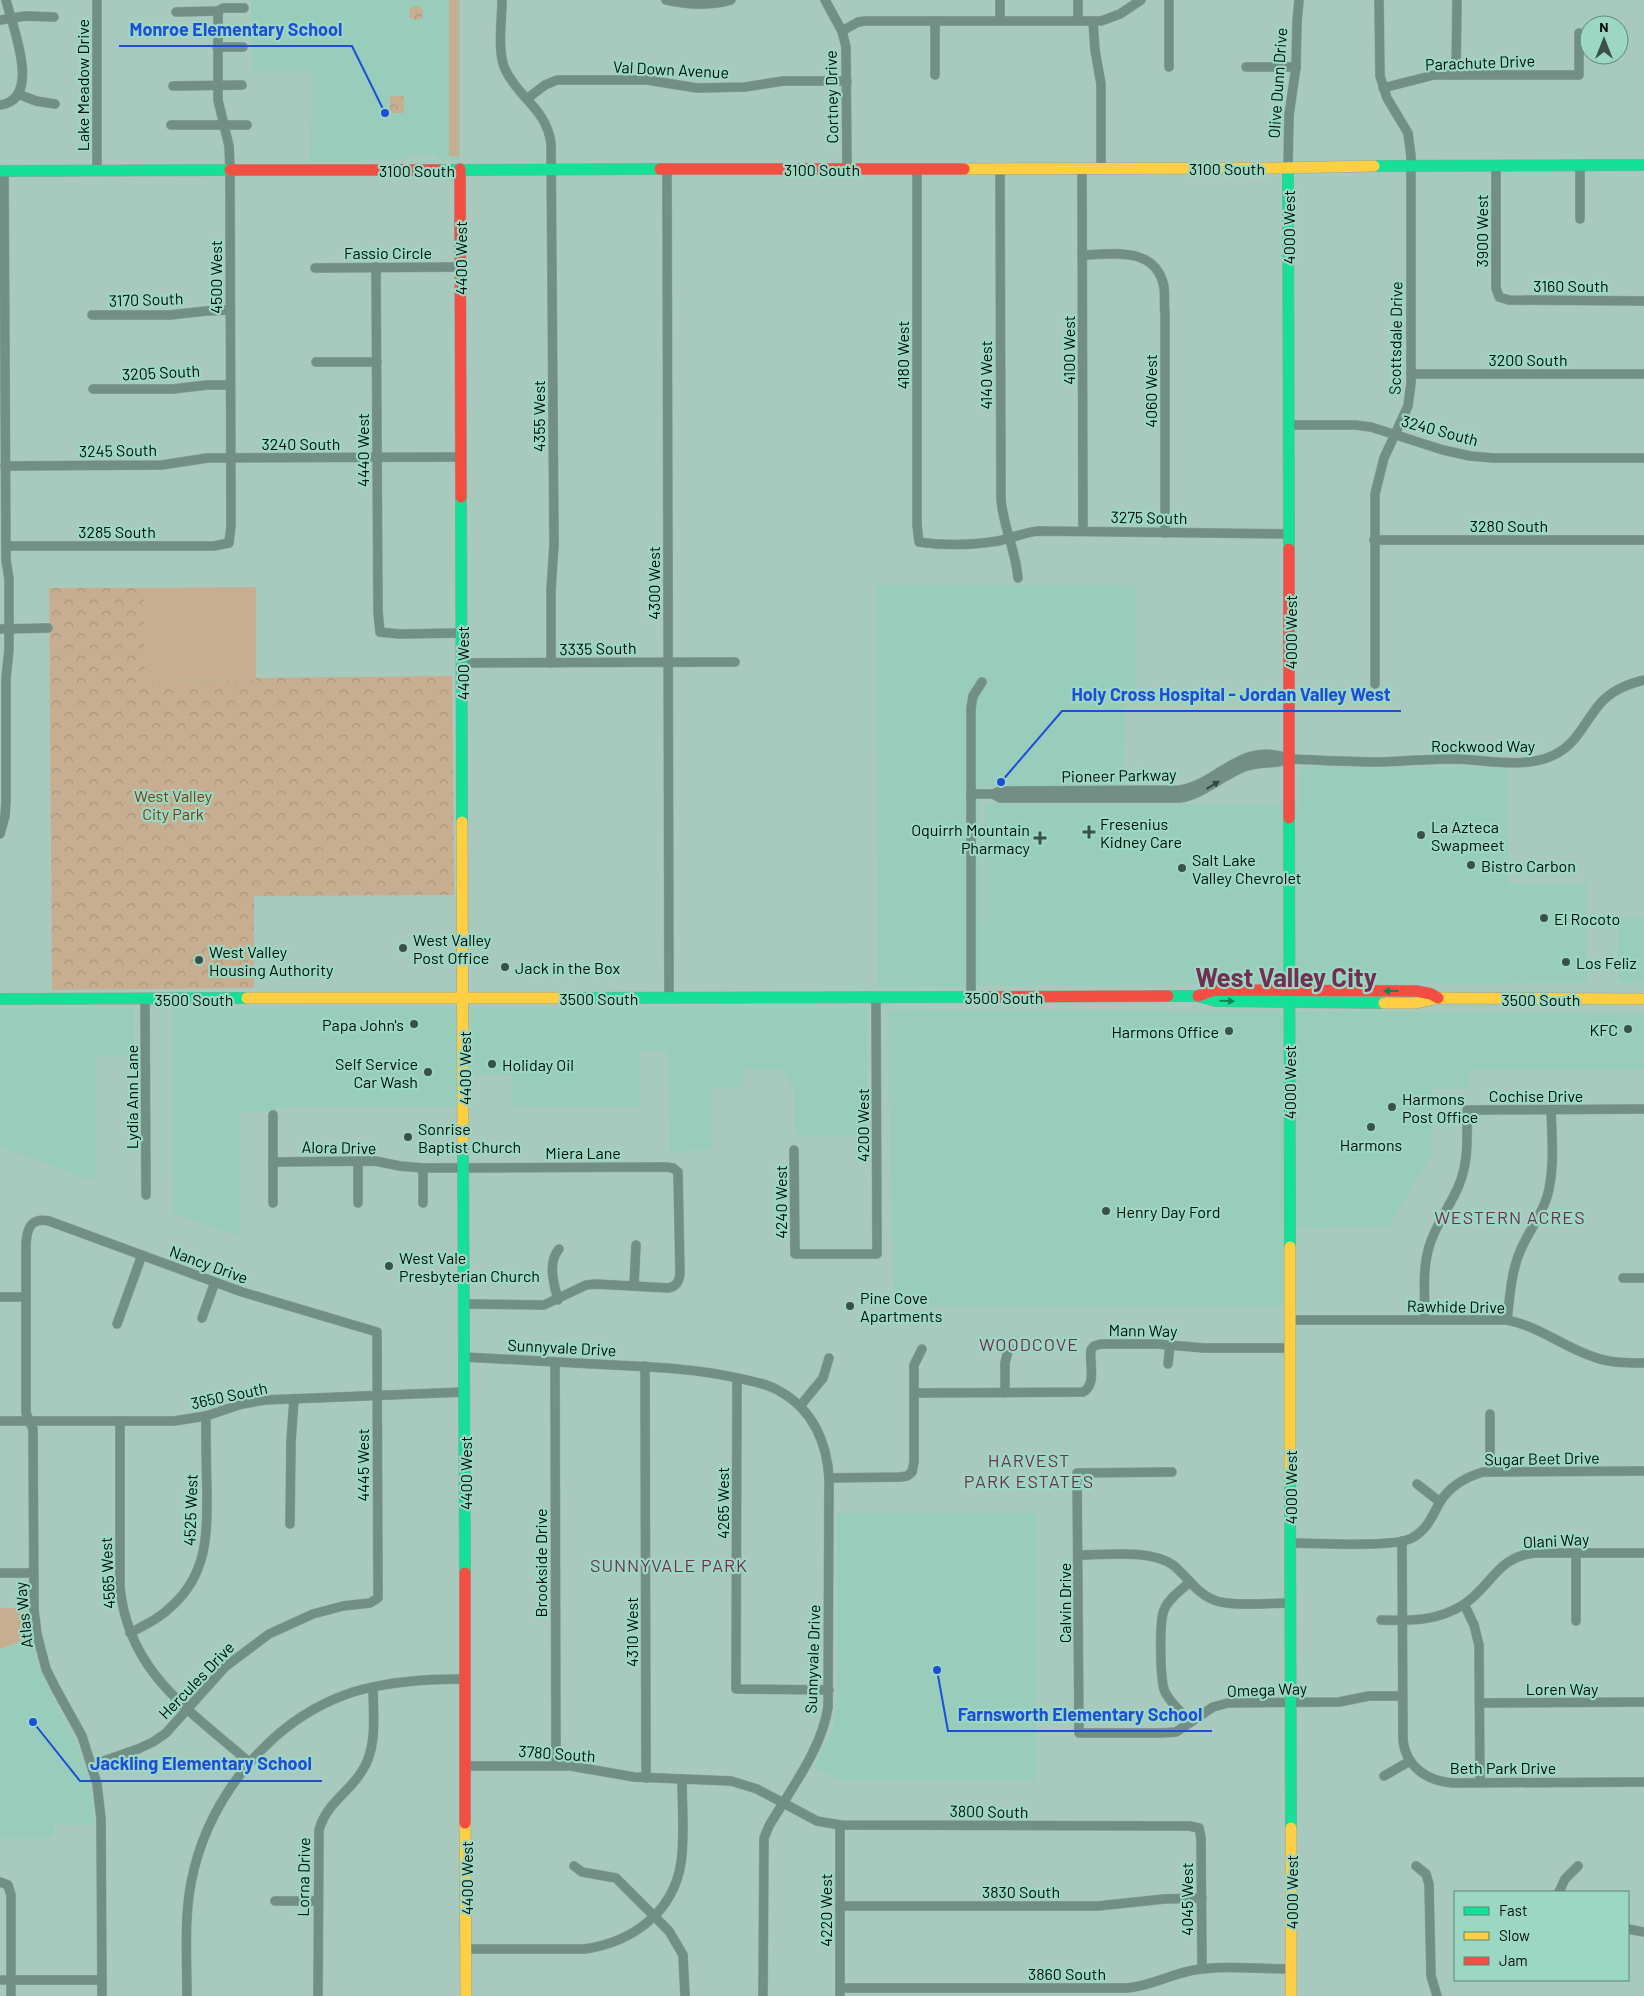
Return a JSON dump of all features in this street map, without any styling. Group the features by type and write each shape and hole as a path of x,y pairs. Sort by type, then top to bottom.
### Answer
{"street":[{"path":"0,105 11,102 18,94 21,88 22,74 20,54 6,0"},
{"name":"Lake Meadow Drive","path":"97,0 97,170"},
{"name":"4355 West","path":"502,0 502,53 504,65 510,78 528,98 548,126 551,143 554,545 551,590 551,663"},
{"path":"666,0 694,4 718,3 731,0"},
{"name":"Cortney Drive","path":"825,0 842,31 846,47 847,169"},
{"path":"1000,0 1000,21"},
{"path":"1078,0 1078,21"},
{"path":"842,31 862,22 1093,21 1116,16 1141,0"},
{"path":"1168,0 1169,67"},
{"name":"Olive Dunn Drive","path":"1288,168 1289,115 1296,67 1299,0"},
{"name":"Scottsdale Drive","path":"1374,684 1374,501 1376,485 1384,458 1408,406 1411,389 1412,166 1408,133 1390,104 1383,88 1379,69 1379,0"},
{"path":"1456,0 1456,75"},
{"path":"176,12 218,12 223,8 244,8"},
{"name":"4500 West","path":"218,12 218,100 229,146 230,170 231,526 229,543"},
{"path":"0,20 29,16 54,16"},
{"path":"1093,21 1095,50 1101,84 1101,168"},
{"path":"935,22 935,75"},
{"path":"217,47 243,47"},
{"name":"Parachute Drive","path":"1383,88 1434,75 1579,75 1579,65"},
{"path":"1246,67 1296,67"},
{"name":"Val Down Avenue","path":"528,98 544,84 557,80 648,80 698,88 745,87 783,81 847,81"},
{"path":"174,86 242,85"},
{"path":"18,94 36,101 55,104"},
{"path":"170,125 246,124"},
{"name":"3900 West","path":"1496,166 1496,288 1499,296"},
{"path":"1580,166 1580,219"},
{"name":"3100 South","path":"2,171 1644,166"},
{"name":"4180 West","path":"917,168 917,525 919,542 973,544 1009,537"},
{"name":"4140 West","path":"1000,168 1001,499 1002,516 1016,558 1018,578"},
{"name":"4100 West","path":"1082,168 1083,531"},
{"name":"4000 West","path":"1288,168 1291,1996"},
{"name":"4400 West","path":"460,169 466,1996"},
{"name":"4300 West","path":"667,169 669,998"},
{"path":"0,834 6,808 5,628 9,579 6,546 2,360 2,171"},
{"name":"4060 West","path":"1082,255 1121,254 1141,257 1151,264 1161,277 1164,288 1165,533"},
{"name":"4440 West","path":"376,267 378,612 380,632 399,634 461,633"},
{"name":"Fassio Circle","path":"315,268 460,267"},
{"name":"3160 South","path":"1499,296 1509,300 1644,301"},
{"name":"3170 South","path":"92,315 170,315 230,310"},
{"path":"316,362 377,362"},
{"name":"3200 South","path":"1411,374 1644,374"},
{"name":"3205 South","path":"92,389 174,389 207,385 230,385"},
{"name":"3240 South","path":"1289,425 1355,425 1371,427 1443,450 1470,456 1493,458 1644,458"},
{"name":"3240 South","path":"231,458 461,457"},
{"name":"3245 South","path":"5,466 162,465 201,459 231,458"},
{"name":"3275 South","path":"1009,537 1040,530 1289,534"},
{"name":"3280 South","path":"1374,540 1644,540"},
{"name":"3285 South","path":"6,546 214,546 229,543"},
{"path":"5,628 48,628"},
{"name":"3335 South","path":"462,663 735,662"},
{"name":"Rockwood Way","path":"1290,759 1372,762 1456,759 1526,762 1540,760 1556,754 1570,745 1605,698 1625,686 1644,680"},
{"path":"971,997 972,702 982,682"},
{"name":"Pioneer Parkway","path":"971,794 993,794 1000,798 1180,798 1201,792 1244,767 1258,764 1277,764 1290,759"},
{"name":"3500 South","path":"0,999 1198,996 1215,1001 1416,991 1431,994 1438,998 1644,999"},
{"name":"4200 West","path":"795,1254 877,1254 876,997"},
{"name":"Lydia Ann Lane","path":"145,999 146,1195"},
{"name":"Cochise Drive","path":"1425,1320 1427,1255 1434,1231 1455,1194 1463,1172 1467,1150 1467,1110 1644,1109"},
{"path":"1507,1320 1517,1260 1541,1212 1548,1191 1552,1169 1552,1110"},
{"path":"273,1115 274,1203"},
{"name":"4240 West","path":"794,1150 795,1254"},
{"path":"358,1161 358,1203"},
{"name":"Alora Drive","path":"273,1162 378,1161 400,1166 423,1168 464,1168"},
{"path":"423,1168 423,1202"},
{"name":"Miera Lane","path":"464,1168 673,1168 676,1170 679,1176 680,1279 671,1288 634,1286"},
{"name":"Nancy Drive","path":"33,1221 49,1221 242,1292 377,1332"},
{"name":"Atlas Way","path":"33,1221 26,1236 26,1413 33,1429 35,1621 42,1657 56,1690 82,1736 99,1794 101,1819 102,1996"},
{"path":"464,1304 544,1305 558,1300 586,1285 634,1286 636,1245"},
{"path":"558,1300 553,1262 554,1255 559,1249"},
{"path":"117,1324 142,1255"},
{"path":"1623,1278 1644,1278"},
{"path":"202,1318 215,1282"},
{"path":"0,1297 26,1297"},
{"name":"Rawhide Drive","path":"1290,1320 1507,1320 1536,1328 1575,1350 1594,1358 1615,1362 1644,1363"},
{"name":"4445 West","path":"377,1332 378,1598"},
{"name":"Mann Way","path":"914,1394 1082,1392 1090,1386 1091,1352 1096,1345 1290,1348"},
{"path":"1168,1364 1170,1345"},
{"path":"1005,1393 1005,1360 1009,1347"},
{"path":"828,1478 900,1477 910,1474 914,1462 914,1362 922,1349"},
{"name":"Sunnyvale Drive","path":"464,1357 646,1366 698,1370 737,1378 773,1388 800,1406 812,1420 821,1437 827,1456 828,1478 829,1690 827,1716 822,1734 766,1832 763,1845 763,1996"},
{"path":"800,1406 820,1383 829,1358"},
{"name":"Brookside Drive","path":"555,1362 556,1765"},
{"name":"4310 West","path":"646,1366 646,1778"},
{"name":"4265 West","path":"737,1378 736,1689 829,1690"},
{"name":"3650 South","path":"0,1421 174,1420 206,1416 249,1403 294,1399 464,1392"},
{"path":"290,1524 290,1442 294,1399"},
{"path":"1490,1414 1490,1472"},
{"name":"4525 West","path":"130,1633 152,1622 172,1607 188,1589 200,1563 205,1547 207,1526 206,1416"},
{"name":"4565 West","path":"120,1421 120,1587 124,1614 130,1633 140,1655 155,1676 188,1709 250,1763"},
{"name":"Sugar Beet Drive","path":"1290,1543 1402,1541 1413,1537 1426,1527 1440,1502 1451,1489 1462,1480 1476,1474 1490,1472 1644,1471"},
{"name":"Calvin Drive","path":"1079,1733 1077,1473 1172,1472"},
{"path":"1417,1484 1440,1502"},
{"path":"1384,1776 1410,1761 1405,1751 1403,1740 1402,1541"},
{"name":"Olani Way","path":"1381,1620 1422,1620 1435,1617 1464,1604 1480,1591 1499,1568 1514,1558 1531,1553 1644,1553"},
{"path":"1576,1553 1576,1621"},
{"path":"1079,1555 1143,1555 1155,1557 1173,1566 1206,1597 1220,1602 1290,1603"},
{"path":"0,1573 33,1573"},
{"path":"1190,1582 1167,1603 1164,1610 1162,1624 1162,1674 1166,1693 1191,1722"},
{"name":"Hercules Drive","path":"92,1765 153,1742 166,1733 225,1667 269,1634 313,1614 342,1606 370,1603 378,1598"},
{"path":"1464,1604 1474,1625 1479,1645 1480,1783"},
{"path":"187,1996 187,1908 196,1859 217,1809 232,1785 250,1763 277,1736 305,1716 352,1693 373,1687 418,1680 465,1679"},
{"name":"Lorna Drive","path":"318,1996 319,1830 326,1811 358,1777 370,1758 373,1739 373,1687"},
{"name":"Omega Way","path":"1079,1733 1169,1733 1182,1729 1213,1707 1228,1703 1339,1702 1369,1696 1402,1696"},
{"name":"Loren Way","path":"1480,1703 1644,1702"},
{"name":"Beth Park Drive","path":"1410,1761 1421,1773 1436,1780 1447,1782 1644,1782"},
{"name":"3780 South","path":"465,1766 556,1765 585,1768 622,1776 682,1779"},
{"path":"466,1949 585,1949 603,1946 633,1934 655,1916 670,1894 681,1864 682,1779"},
{"name":"3800 South","path":"682,1779 731,1781 758,1789 817,1821 840,1824 1189,1826 1199,1828"},
{"name":"4220 West","path":"840,1824 840,1992"},
{"name":"4045 West","path":"1199,1828 1201,1838 1202,1969"},
{"path":"574,1866 582,1872 616,1878 674,1937 683,1955 685,1996"},
{"path":"1416,1866 1426,1874 1430,1884 1431,1976 1437,1996"},
{"path":"1559,1891 1565,1879 1578,1866"},
{"path":"4,1883 10,1895 11,1996"},
{"name":"3830 South","path":"840,1906 1098,1906 1164,1898 1202,1898"},
{"path":"275,1901 318,1901"},
{"path":"1629,1929 1644,1932"},
{"name":"3860 South","path":"840,1992 1127,1988 1146,1985 1181,1973 1202,1969 1291,1969"},
{"path":"0,1980 102,1980"}],"shaded area":[{"path":"251,0 460,0 460,160 441,160 435,154 409,154 403,160 310,161 312,72 252,72"},
{"path":"876,585 1135,585 1135,694 1125,694 1124,786 980,787 981,987 878,987"},
{"path":"1305,766 1508,768 1508,884 1587,884 1587,982 983,986 984,804 1299,804 1299,771"},
{"path":"1618,917 1644,917 1644,982 1618,982"},
{"path":"449,1007 454,1009 457,1014 457,1107 276,1107 276,1111 239,1111 239,1236 173,1213 172,1008"},
{"path":"0,1008 134,1008 133,1055 97,1055 97,1170 93,1181 0,1146"},
{"path":"471,1008 867,1008 867,1135 795,1135 794,1091 782,1069 743,1069 743,1087 711,1087 712,1150 670,1151 668,1051 640,1051 640,1107 512,1106 512,1075 471,1075"},
{"path":"887,1010 1644,1013 1644,1069 1469,1069 1469,1089 1432,1089 1432,1155 1389,1226 1284,1228 1285,1306 894,1306"},
{"path":"837,1513 1036,1513 1036,1780 839,1780 814,1766 832,1733 838,1696"},
{"path":"0,1608 27,1608 30,1634 39,1667 75,1739 88,1773 94,1825 54,1825 54,1838 0,1838"}],"green space":[{"path":"449,0 459,0 459,157 449,156"},
{"path":"413,6 419,6 423,13 419,20 413,20 409,16 409,10"},
{"path":"390,96 404,96 404,113 390,113"},
{"path":"256,587 256,681 145,682 144,588"},
{"name":"West Valley City Park","path":"49,588 144,588 145,682 256,681 256,678 452,676 454,895 254,896 254,988 52,990"},
{"path":"0,1608 23,1608 27,1639 0,1649"}],"traffic: fast":[{"path":"1374,166 1644,165"},
{"path":"1288,168 1289,549"},
{"path":"439,170 660,169"},
{"path":"0,171 230,170"},
{"path":"461,497 462,822"},
{"path":"1289,818 1290,1247"},
{"path":"1168,996 1198,996 1215,1001 1384,1003"},
{"path":"567,998 974,997"},
{"path":"0,999 247,998"},
{"path":"463,1145 465,1573"},
{"path":"1290,1479 1291,1828"}],"traffic: slow":[{"path":"964,169 1374,166"},
{"path":"462,822 463,1145"},
{"path":"247,998 567,998"},
{"path":"1384,1003 1416,1003 1438,998 1644,999"},
{"path":"1290,1247 1290,1479"},
{"path":"465,1823 466,1996"},
{"path":"1291,1828 1291,1996"}],"traffic: jam":[{"path":"460,169 461,497"},
{"path":"660,169 964,169"},
{"path":"230,170 439,170"},
{"path":"1289,549 1289,818"},
{"path":"1198,996 1214,990 1416,991 1431,994 1438,998"},
{"path":"974,997 1168,996"},
{"path":"465,1573 465,1823"}],"place":[{"name":"Monroe Elementary School","path":"385,113"},
{"name":"Holy Cross Hospital - Jordan Valley West","path":"1001,782"},
{"name":"Fresenius Kidney Care","path":"1089,832"},
{"name":"La Azteca Swapmeet","path":"1421,835"},
{"name":"Oquirrh Mountain Pharmacy","path":"1040,838"},
{"name":"Bistro Carbon","path":"1471,865"},
{"name":"Salt Lake Valley Chevrolet","path":"1182,868"},
{"name":"El Rocoto","path":"1544,918"},
{"name":"West Valley Post Office","path":"403,948"},
{"name":"West Valley Housing Authority","path":"199,960"},
{"name":"Los Feliz","path":"1566,962"},
{"name":"Jack in the Box","path":"505,967"},
{"name":"Papa John's","path":"414,1024"},
{"name":"KFC","path":"1628,1029"},
{"name":"Harmons Office","path":"1229,1031"},
{"name":"Holiday Oil","path":"492,1064"},
{"name":"Self Service Car Wash","path":"428,1072"},
{"name":"Harmons Post Office","path":"1392,1107"},
{"name":"Harmons","path":"1371,1127"},
{"name":"Sonrise Baptist Church","path":"408,1137"},
{"name":"Henry Day Ford","path":"1106,1211"},
{"name":"West Vale Presbyterian Church","path":"389,1266"},
{"name":"Pine Cove Apartments","path":"850,1306"},
{"name":"Farnsworth Elementary School","path":"937,1670"},
{"name":"Jackling Elementary School","path":"33,1722"}],"district":[{"name":"West Valley City","path":"1286,976"},
{"name":"WESTERN ACRES","path":"1510,1217"},
{"name":"WOODCOVE","path":"1029,1344"},
{"name":"HARVEST PARK ESTATES","path":"1029,1470"},
{"name":"SUNNYVALE PARK","path":"669,1565"}]}
